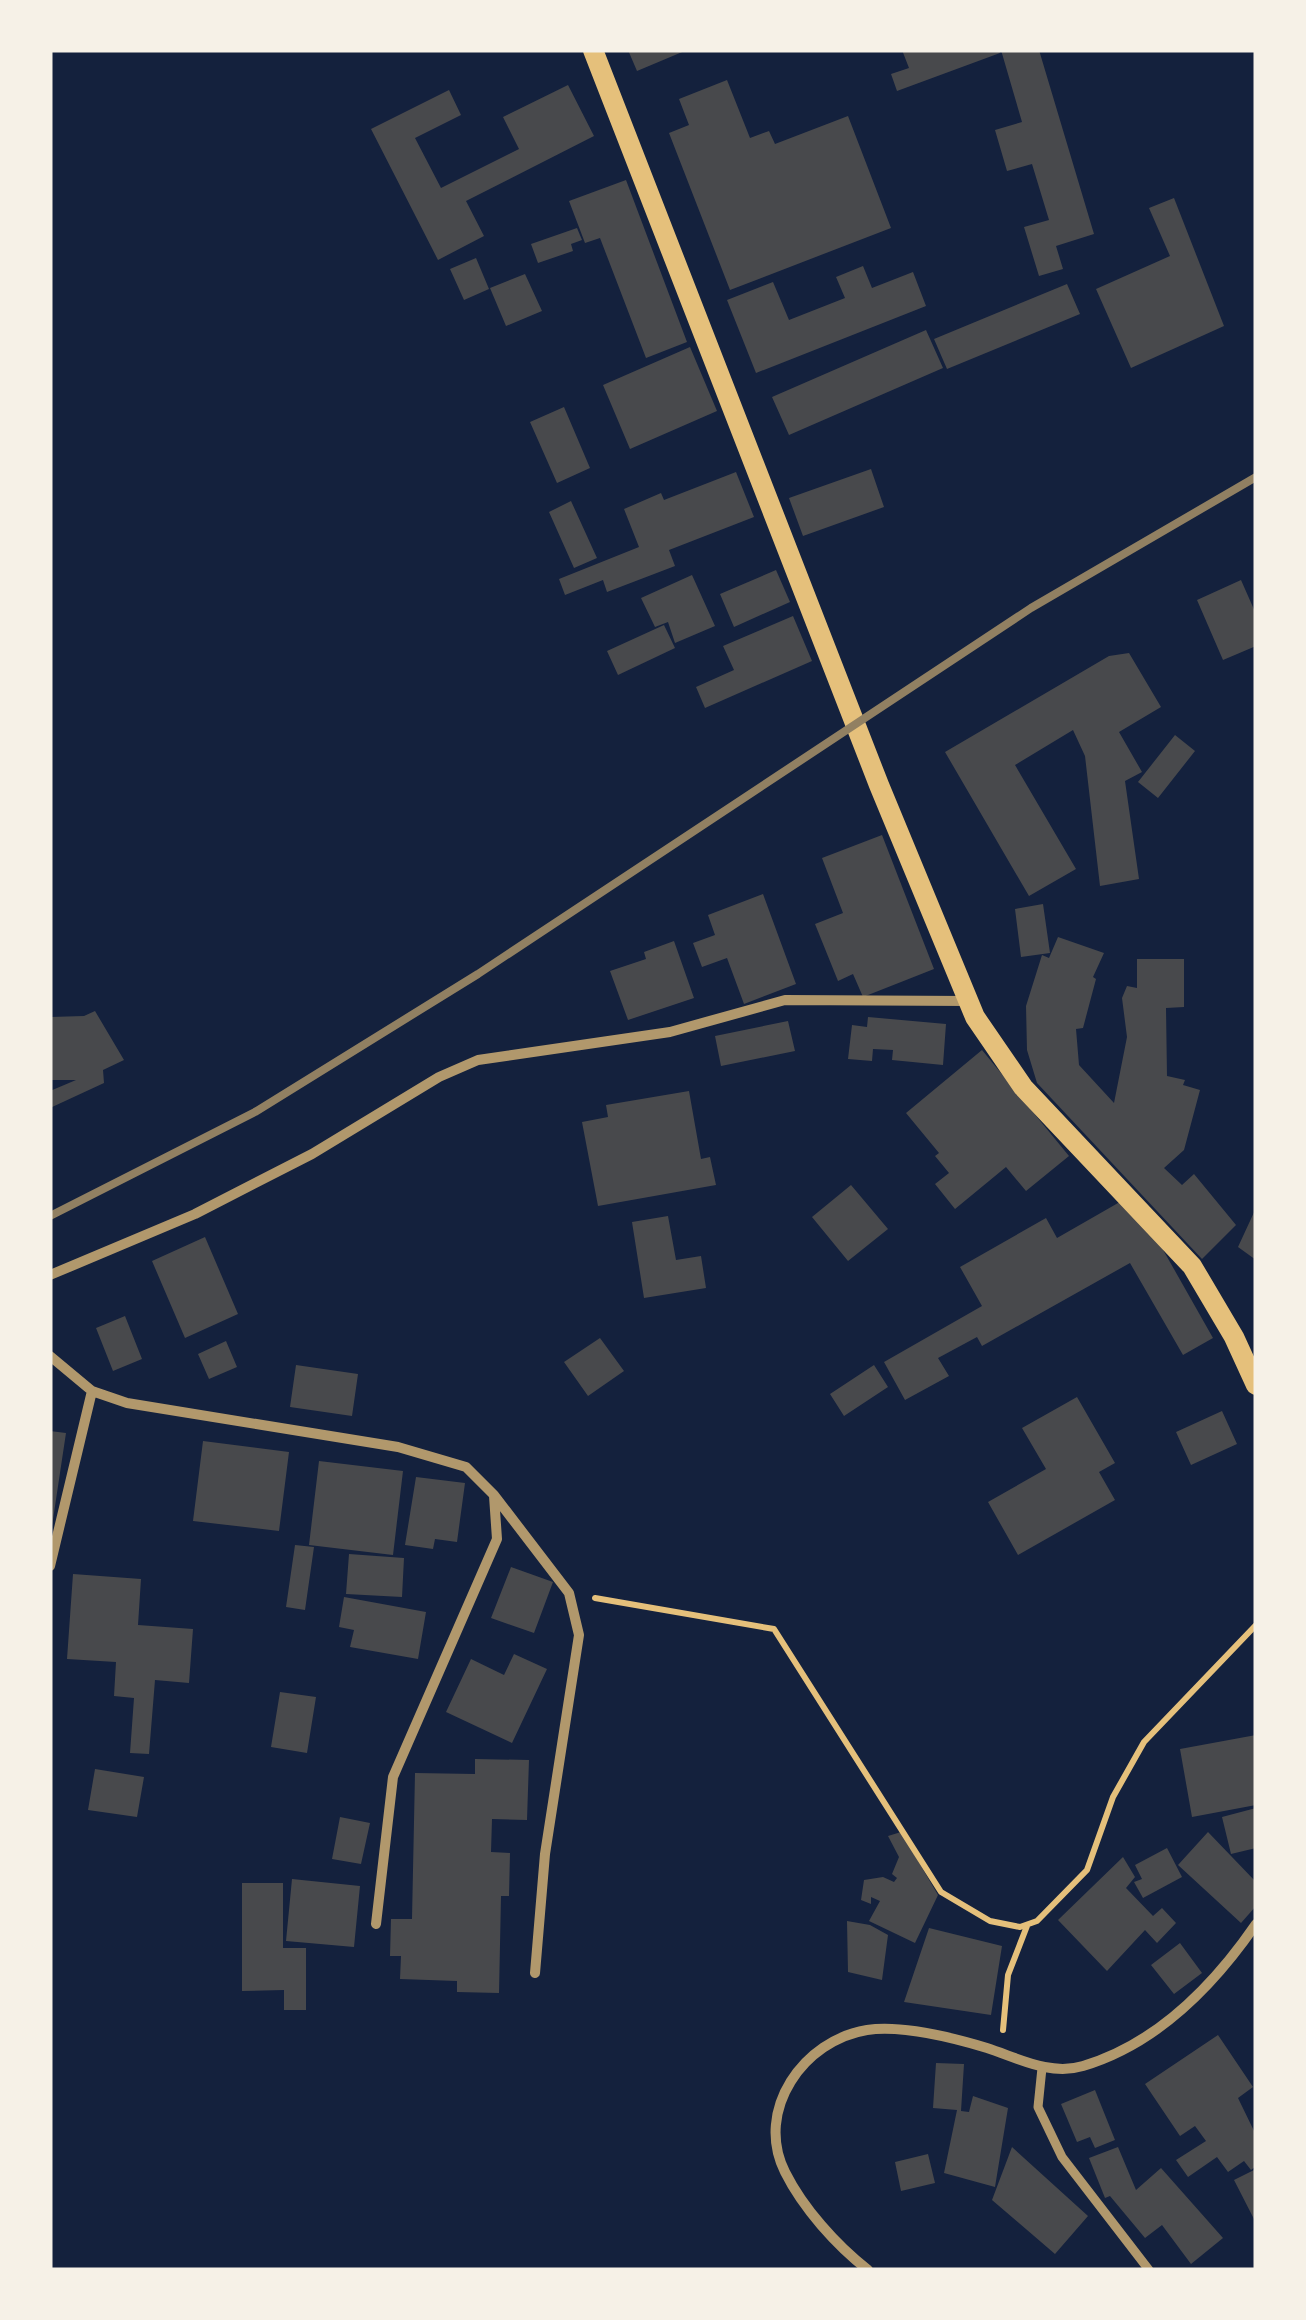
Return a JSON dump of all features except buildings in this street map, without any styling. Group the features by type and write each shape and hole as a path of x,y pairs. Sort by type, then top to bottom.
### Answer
{"main road":[{"path":"593,50 834,673 968,1001 1023,1087 1192,1266 1234,1337 1256,1386"}],"street":[{"path":"50,1276 195,1214 312,1154 439,1077 478,1060 670,1032 786,1000 968,1001"},
{"path":"50,1356 92,1391 127,1403 398,1447 466,1467 494,1495 569,1593 579,1635 546,1854 535,1973"},
{"path":"50,1566 92,1391"},
{"path":"376,1924 394,1777 496,1539 494,1495"},
{"path":"868,2270 812,2213 785,2172 776,2125 795,2070 817,2050 871,2029 921,2034 1042,2068 1081,2067 1184,2010 1229,1964 1256,1924"},
{"path":"1042,2068 1038,2107 1062,2157 1150,2270"}],"path":[{"path":"569,1593 774,1629 942,1892 990,1921 1027,1925 1037,1921 1087,1870 1113,1797 1144,1742 1256,1624"},
{"path":"1003,2054 1008,1975 1027,1925"}],"railway":[{"path":"50,1216 255,1112 478,974 1031,608 1256,477"}]}
